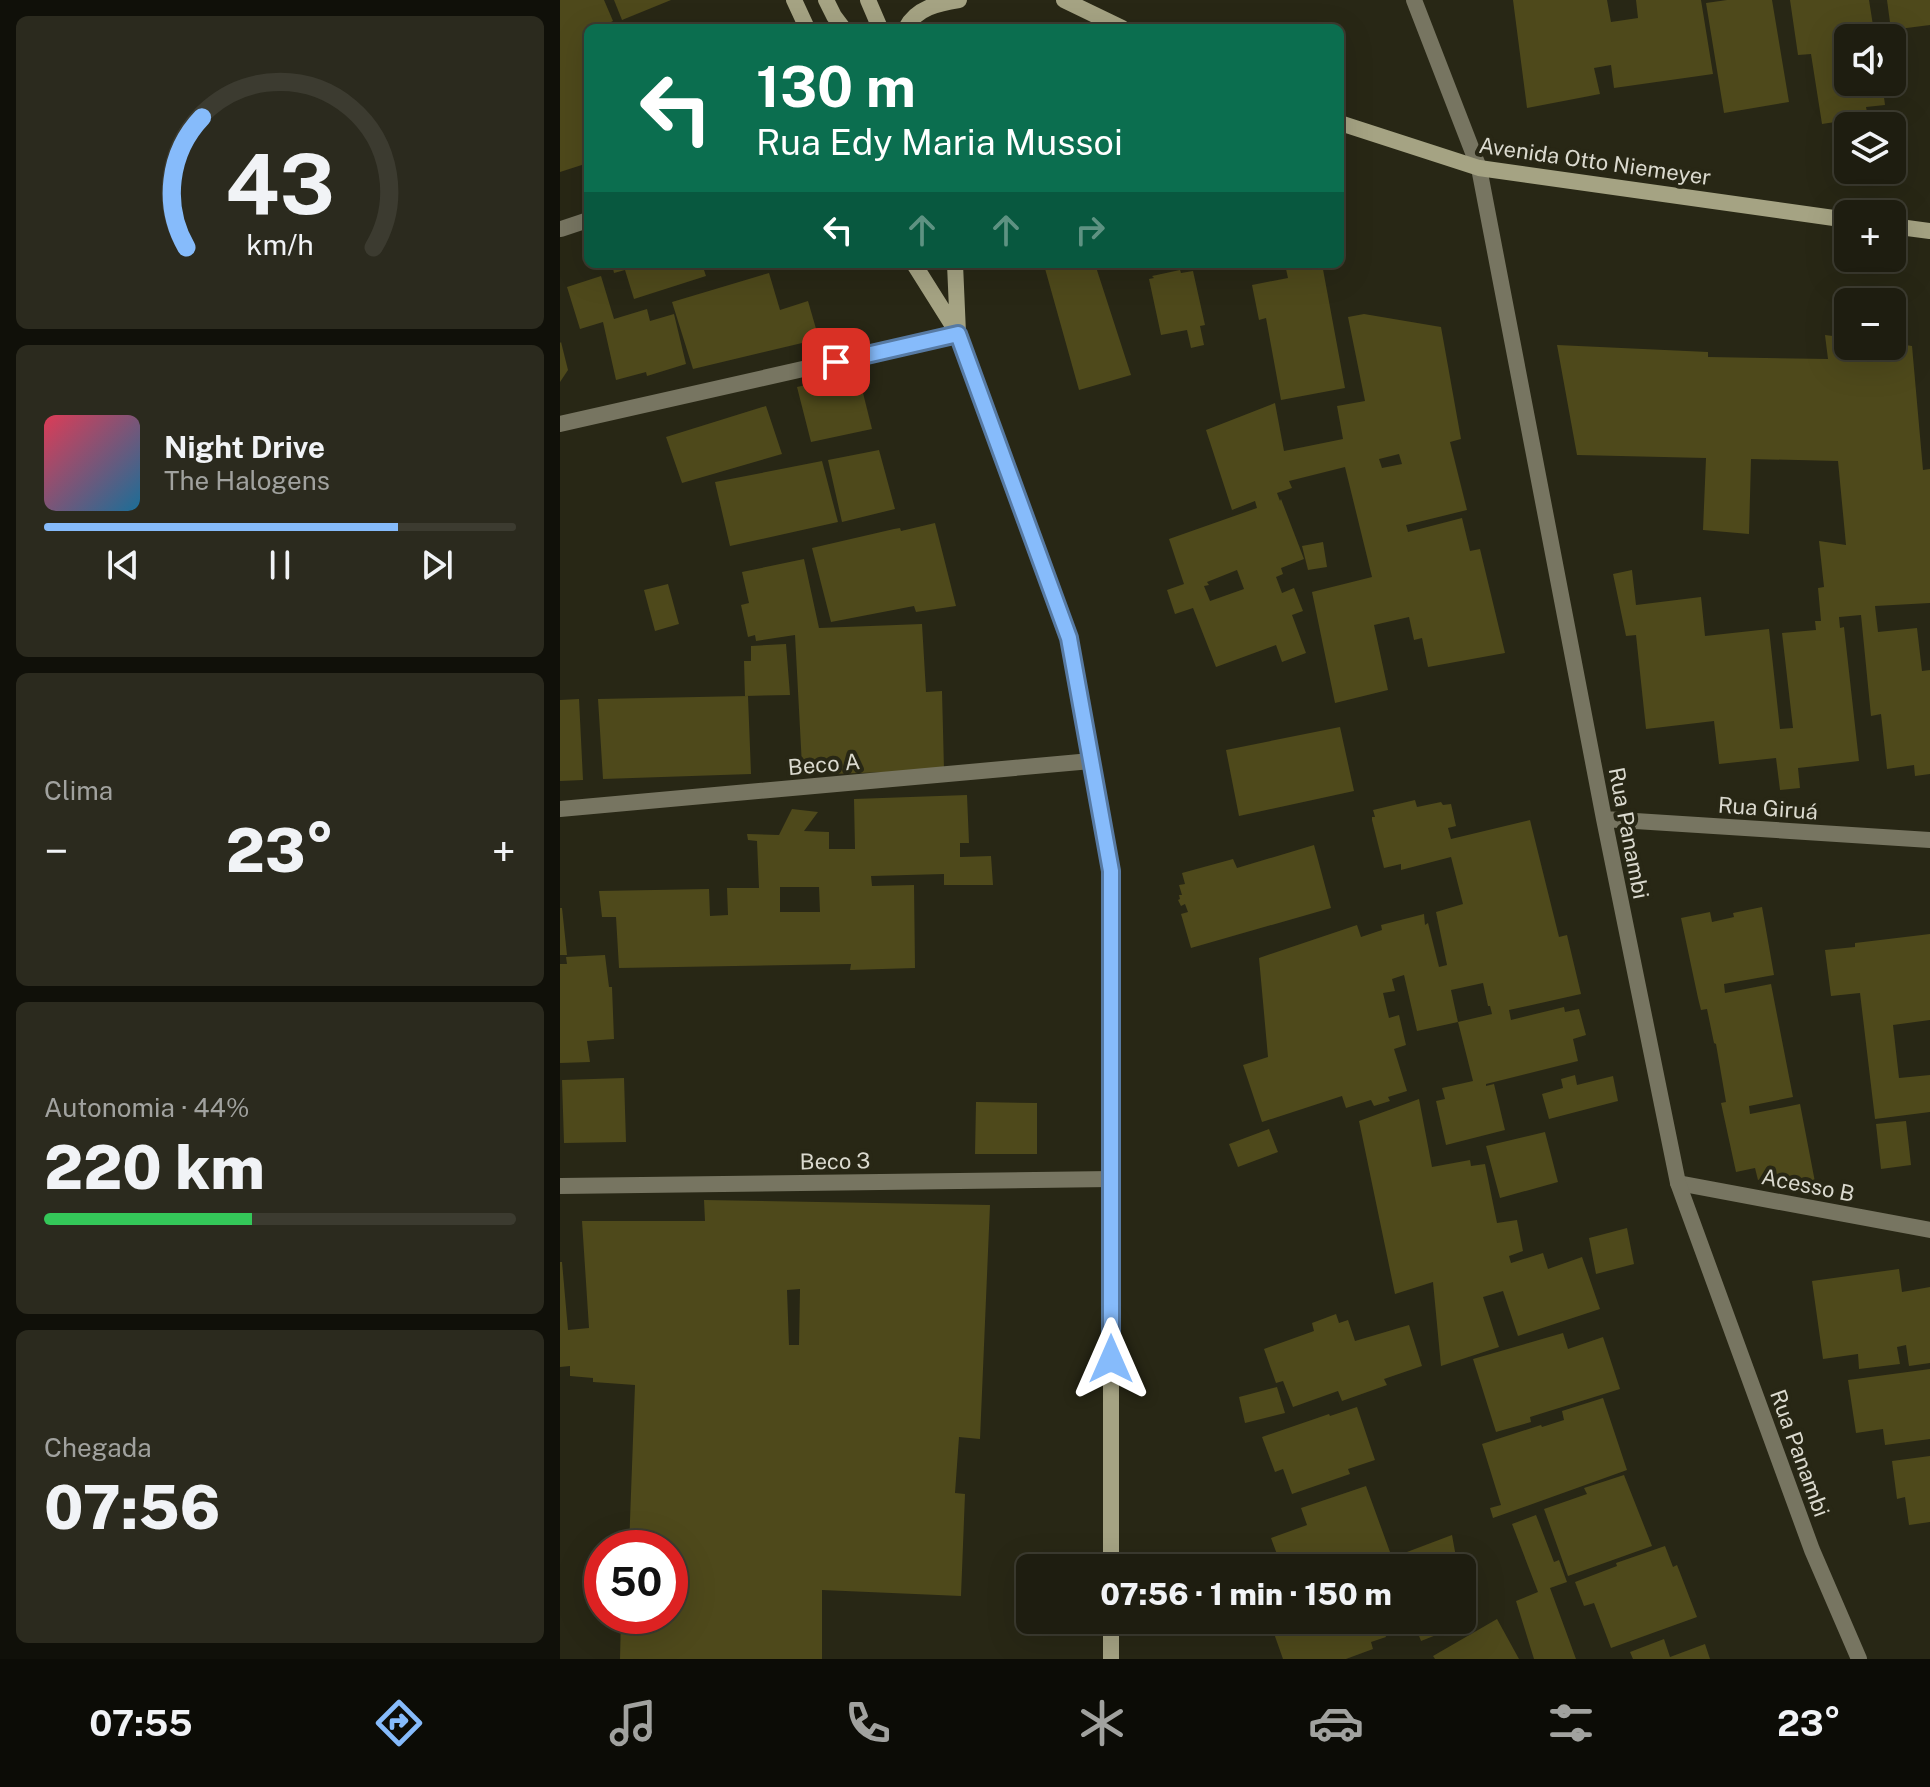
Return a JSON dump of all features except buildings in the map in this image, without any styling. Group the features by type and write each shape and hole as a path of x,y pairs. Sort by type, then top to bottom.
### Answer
{"main road":[{"path":"794,0 805,24"},
{"path":"826,0 840,24"},
{"path":"868,0 878,24"},
{"path":"908,24 935,3 959,0"},
{"path":"1064,0 1114,24"},
{"name":"Avenida Otto Niemeyer","path":"1344,124 1479,168 1834,218"},
{"path":"1906,228 1930,231"},
{"path":"917,268 958,334 1069,638 1111,871 1111,1554"},
{"path":"955,268 958,334"},
{"path":"1111,1634 1111,1659"}],"street":[{"name":"Rua Panambi","path":"1414,0 1479,168 1604,819 1678,1183 1812,1550 1859,1659"},
{"path":"561,229 584,221"},
{"path":"560,424 958,334"},
{"name":"Beco A","path":"560,809 1091,761"},
{"name":"Rua Giruá","path":"1604,819 1930,840"},
{"name":"Beco 3","path":"560,1186 1111,1179"},
{"name":"Acesso B","path":"1678,1183 1930,1230"}],"route":[{"path":"836,362 958,334 1069,638 1111,871 1111,1359"}]}
